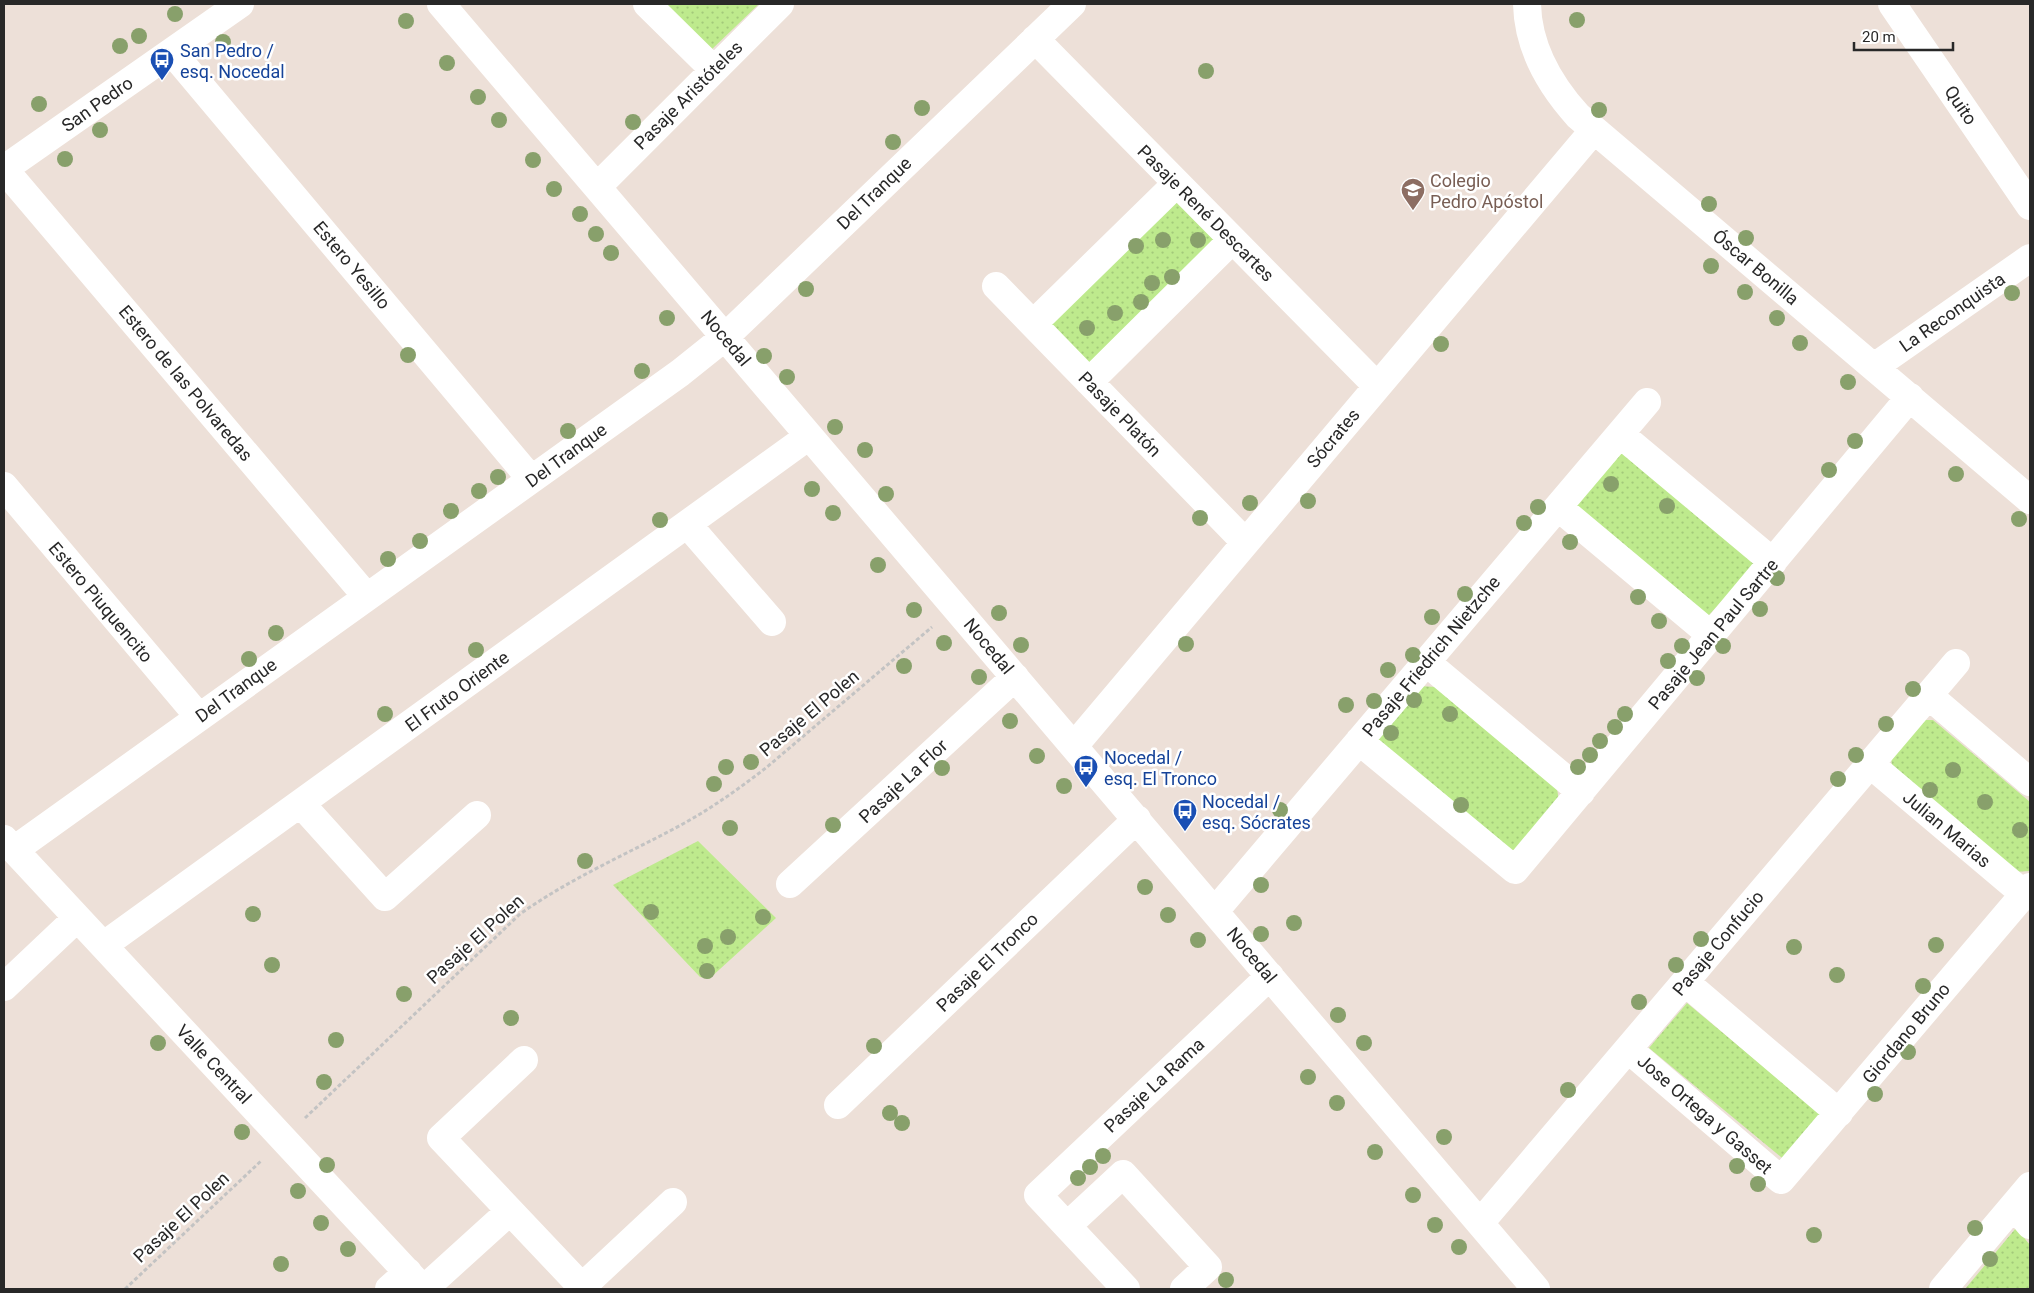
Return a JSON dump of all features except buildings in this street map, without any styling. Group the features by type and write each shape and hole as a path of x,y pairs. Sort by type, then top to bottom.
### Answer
{"street":[{"name":"San Pedro","path":"4,169 240,4"},
{"name":"Nocedal","path":"441,4 1536,1289"},
{"path":"647,4 713,69"},
{"name":"Pasaje Aristóteles","path":"597,187 780,4"},
{"name":"Del Tranque","path":"9,844 199,717 680,373 725,337 1072,4"},
{"name":"Óscar Bonilla","path":"1527,4 1531,35 1544,70 1564,100 1593,130 2030,500"},
{"name":"Quito","path":"1892,4 2030,206"},
{"name":"Pasaje René Descartes","path":"1035,39 1377,386"},
{"name":"Estero Yesillo","path":"172,52 531,480"},
{"name":"Sócrates","path":"1074,746 1593,130"},
{"name":"Estero de las Polvaredas","path":"4,169 367,597"},
{"path":"1032,324 1177,183"},
{"path":"1089,382 1232,240"},
{"name":"La Reconquista","path":"1874,367 2030,258"},
{"name":"Pasaje Platón","path":"996,286 1245,542"},
{"name":"Pasaje Jean Paul Sartre","path":"1359,741 1515,870 1910,397"},
{"name":"Pasaje Friedrich Nietzche","path":"1215,911 1647,402"},
{"path":"1620,434 1773,562"},
{"name":"El Fruto Oriente","path":"104,945 809,436"},
{"name":"Estero Piuquencito","path":"4,486 199,717"},
{"path":"1558,507 1712,635"},
{"path":"688,525 772,622"},
{"path":"1426,662 1581,792"},
{"name":"Pasaje Confucio","path":"1480,1223 1956,663"},
{"name":"Pasaje La Flor","path":"790,884 1015,677"},
{"path":"1928,695 2030,782"},
{"name":"Julian Marias","path":"1870,764 2027,891"},
{"path":"301,804 385,897 476,815"},
{"name":"Pasaje El Tronco","path":"838,1105 1136,819"},
{"name":"Valle Central","path":"9,844 284,1139 411,1285"},
{"name":"Giordano Bruno","path":"1781,1180 2027,891"},
{"path":"4,987 78,918"},
{"name":"Pasaje La Rama","path":"1067,1226 1038,1195 1270,976"},
{"path":"1684,982 1839,1112"},
{"name":"Jose Ortega y Gasset","path":"1628,1049 1781,1180"},
{"path":"524,1060 441,1138 582,1287 673,1202"},
{"path":"1126,1289 1067,1226 1123,1174 1208,1267 1184,1289"},
{"path":"1943,1289 2025,1206"},
{"path":"411,1285 509,1212"}],"path":[{"name":"Pasaje El Polen","path":"125,1289 520,914 558,888 682,824 739,788 767,767 955,607"}],"green space":[{"path":"665,4 759,4 709,52"},
{"path":"1174,200 1216,242 1091,368 1048,322"},
{"path":"1621,447 1759,561 1708,616 1573,506"},
{"path":"1419,686 1436,687 1557,788 1559,802 1513,856 1373,742"},
{"path":"1923,720 1933,720 2030,802 2030,871 2013,872 1892,767 1891,756"},
{"path":"698,841 776,918 709,979 700,977 613,885"},
{"path":"1687,1003 1823,1116 1787,1162 1649,1048"},
{"path":"2016,1228 2030,1245 2030,1289 1965,1289"}],"place":[{"name":"San Pedro / esq. Nocedal","path":"162,81"},
{"name":"Colegio Pedro Apóstol","path":"1413,211"},
{"name":"Nocedal / esq. El Tronco","path":"1086,788"},
{"name":"Nocedal / esq. Sócrates","path":"1185,832"}]}
